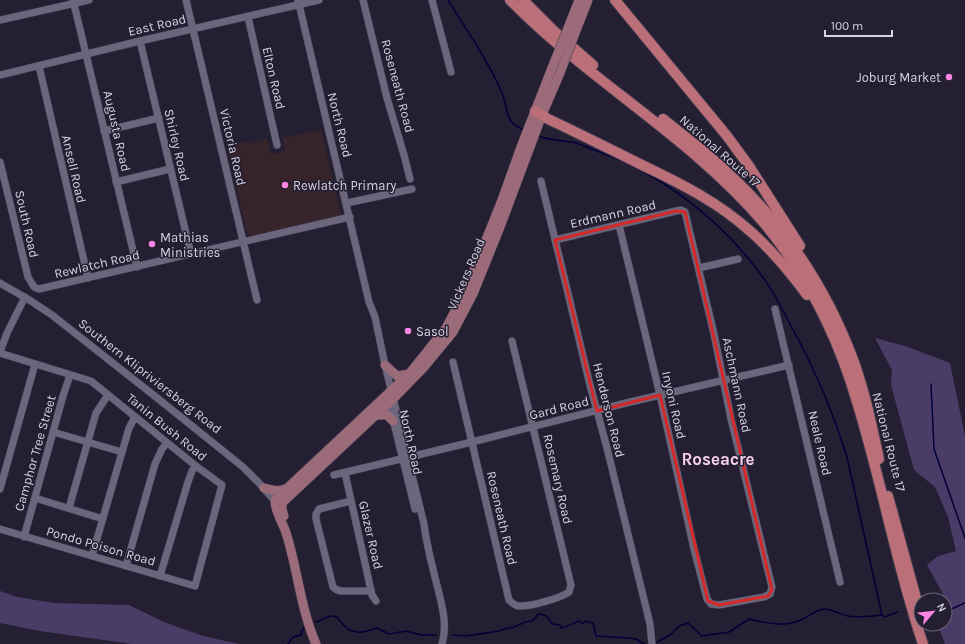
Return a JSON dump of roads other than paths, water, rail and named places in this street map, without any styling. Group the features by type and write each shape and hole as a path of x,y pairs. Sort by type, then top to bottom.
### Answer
{"highway":[{"path":"510,0 554,42 704,162 740,197 763,223 794,264 814,298 831,332 848,373 857,401 898,561 923,644"},
{"name":"National Route 17","path":"523,0 575,50 711,158 751,196 787,237 807,267 824,296 854,362 915,592"},
{"path":"615,0 727,136 784,218 824,288 842,325 850,345 854,362"},
{"path":"538,113 698,193 734,218 779,259 806,294 831,332"},
{"path":"926,632 930,644"}],"main road":[{"name":"Vickers Road","path":"576,20 579,0"},
{"name":"Vickers Road","path":"279,502 377,415 408,374 444,331 459,305 576,20 588,0"},
{"name":"Vickers Road","path":"279,502 286,489 435,355 460,320 480,277 538,113"},
{"path":"385,365 397,376 408,374"},
{"path":"377,415 387,415 393,420"},
{"path":"264,488 274,491 286,489"},
{"name":"Southern Klipriviersberg Road","path":"279,502 277,510 287,537 306,615 316,644"},
{"name":"Southern Klipriviersberg Road","path":"279,502 292,539 312,620 320,644"}],"street":[{"path":"0,20 74,2 89,0"},
{"name":"Victoria Road","path":"186,0 242,242 257,300"},
{"name":"East Road","path":"0,75 140,41 248,17 299,2 319,0"},
{"name":"Roseneath Road","path":"363,0 387,98 410,178"},
{"path":"432,0 451,72"},
{"name":"Augusta Road","path":"74,2 137,267"},
{"name":"North Road","path":"299,2 370,302 375,317 385,365 393,420 424,524 425,538 443,614 445,628 442,644"},
{"name":"Elton Road","path":"248,17 277,145"},
{"name":"Shirley Road","path":"140,41 191,254"},
{"name":"Ansell Road","path":"39,66 88,278"},
{"path":"104,131 159,118"},
{"name":"South Road","path":"0,162 28,278 31,284 36,288"},
{"path":"116,182 170,169"},
{"name":"Henderson Road","path":"541,181 650,624 652,644"},
{"path":"347,203 412,189"},
{"name":"Aschmann Road","path":"676,211 683,210 687,215 724,380 731,419 769,573"},
{"name":"Erdmann Road","path":"556,240 676,211"},
{"name":"Rewlatch Road","path":"36,288 42,289 350,217"},
{"name":"Inyoni Road","path":"618,225 660,395 694,549 708,602 714,605 719,605 768,596 772,590 769,573"},
{"path":"699,268 738,259"},
{"name":"Southern Klipriviersberg Road","path":"0,283 52,315 243,468 279,502"},
{"path":"0,352 7,333 25,297"},
{"name":"North Road","path":"370,302 370,312 405,458"},
{"name":"Neale Road","path":"775,309 840,582"},
{"name":"Rosemary Road","path":"512,341 569,576"},
{"name":"Tanin Bush Road","path":"0,352 92,381 167,443 222,485 195,586"},
{"name":"Roseneath Road","path":"453,362 510,601 515,605 521,606 562,596 569,592 571,588 569,576"},
{"path":"0,489 35,364"},
{"name":"Gard Road","path":"334,475 789,365"},
{"name":"Camphor Tree Street","path":"24,537 70,375"},
{"path":"69,508 96,413 108,395"},
{"path":"92,556 128,428 135,417"},
{"path":"53,432 122,452"},
{"path":"126,566 155,464 162,448 167,443"},
{"path":"160,576 188,482 192,471 196,466"},
{"name":"Glazer Road","path":"345,473 371,591 376,601"},
{"path":"35,498 103,519"},
{"path":"351,501 319,509 316,514 316,519 333,587 341,591 371,591"},
{"name":"Pondo Poison Road","path":"0,530 195,586"}],"waterway":[{"path":"448,0 490,69 502,93 509,118 516,126 522,129"},
{"path":"539,136 547,139 579,144 625,162 677,192 731,238 761,275 774,294 805,352 819,381 837,426 847,457 882,615"},
{"path":"931,384 934,449 965,538"},
{"path":"953,608 965,603"},
{"path":"657,642 670,635 679,626 688,623 702,636 729,632 749,619 776,624 796,622 822,609 828,609 856,617 882,615 885,617 898,612"},
{"path":"452,635 466,636 499,631 532,621 539,614 541,614 548,618 552,624 560,625 561,628 579,621 583,624 585,621 593,623 596,636 630,638 636,639 644,644"},
{"path":"316,622 334,616 349,630 358,632 377,628 389,634 406,631 421,635 436,635"},
{"path":"288,644 293,637 301,635 302,630 306,626"}],"place":[{"name":"Joburg Market","path":"949,77"},
{"name":"Rewlatch Primary","path":"285,185"},
{"name":"Mathias Ministries","path":"152,244"},
{"name":"Sasol","path":"408,331"}],"district":[{"name":"Roseacre","path":"718,459"}]}
